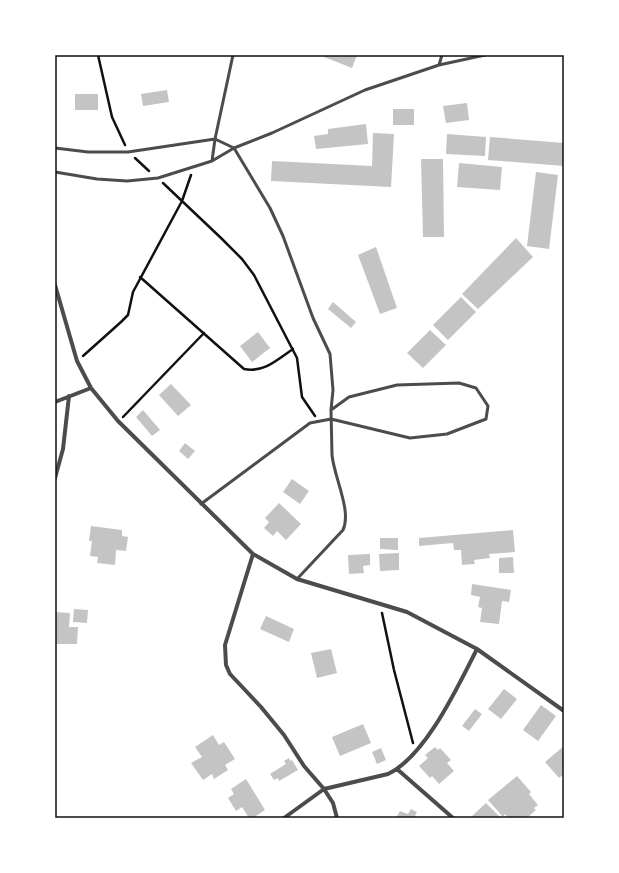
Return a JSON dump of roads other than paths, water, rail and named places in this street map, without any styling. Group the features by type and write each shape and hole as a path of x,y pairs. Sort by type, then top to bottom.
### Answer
{"street":[{"path":"55,285 77,361 91,388 118,421 253,554 297,579 407,612 477,649 564,711"},
{"path":"55,402 91,388"},
{"path":"55,478 63,449 69,396"},
{"path":"253,554 225,645 226,665 230,674 261,707 284,735 304,766 324,789 333,804 337,818"},
{"path":"284,818 324,789 360,782 397,769 416,753 438,719 477,649"},
{"path":"397,769 453,818"}],"lane":[{"path":"212,161 215,139 233,55"},
{"path":"439,65 442,55"},
{"path":"55,172 97,179 127,180 158,178 194,168 212,161 234,148 272,133 365,90 439,65 484,55"},
{"path":"55,148 88,152 128,152 215,139 234,148 270,208 283,236 312,318 330,354 333,390 331,410 333,467 346,515 346,523 343,530 297,579"},
{"path":"201,504 310,423 331,419 410,438 447,434 486,420 488,406 476,388 459,383 397,385 349,397 331,410"}]}
